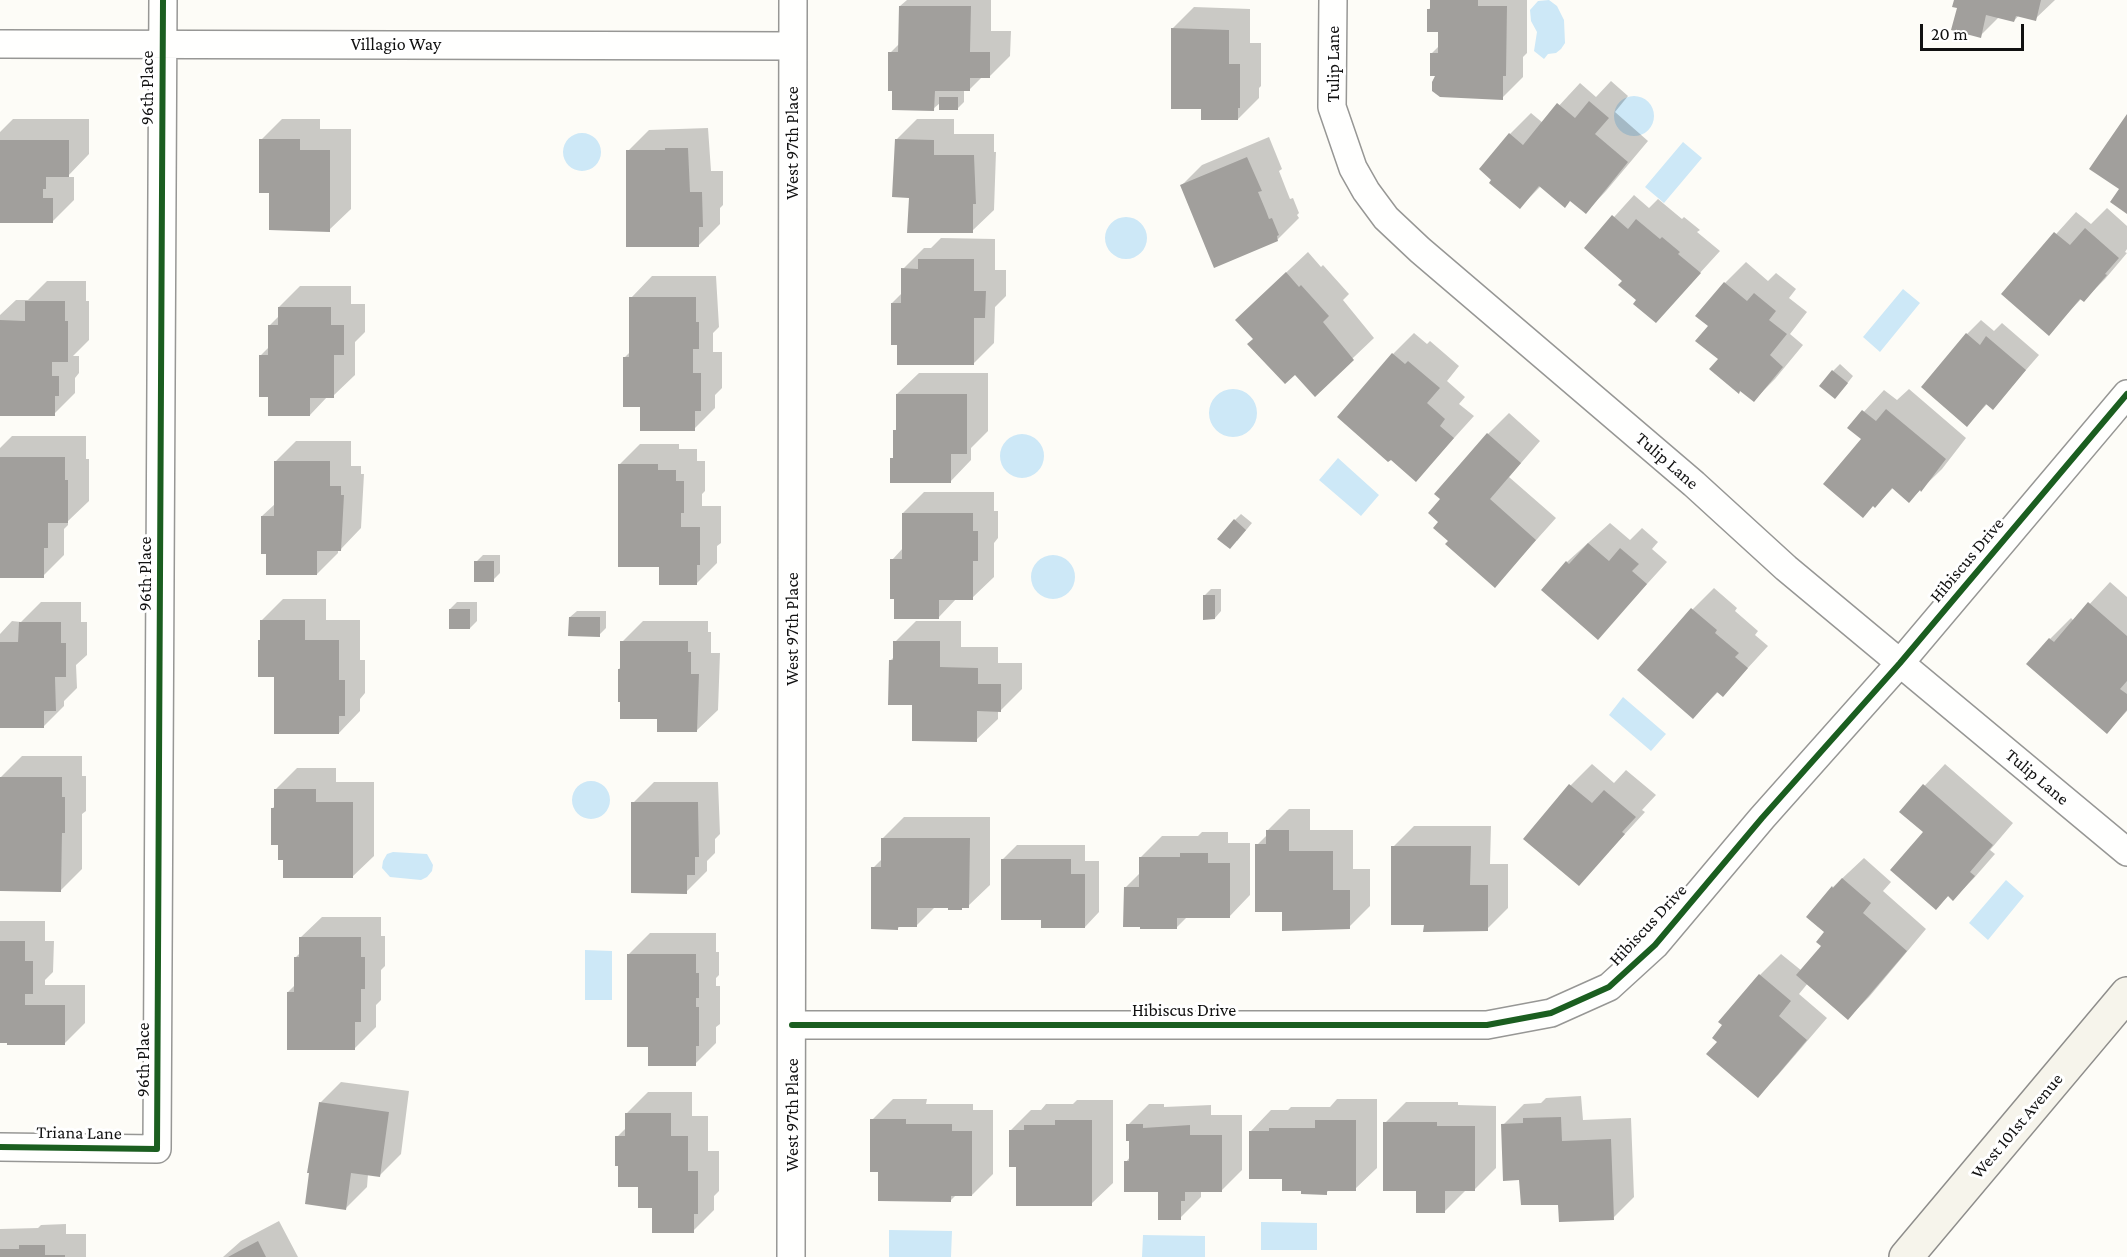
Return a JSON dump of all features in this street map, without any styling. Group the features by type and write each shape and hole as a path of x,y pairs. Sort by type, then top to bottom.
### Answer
{"street":[{"name":"96th Place","path":"157,1149 163,0"},
{"name":"West 97th Place","path":"791,1257 793,0"},
{"name":"Tulip Lane","path":"1333,0 1332,107 1353,168 1384,216 1420,250 1694,484 1786,568 2127,852"},
{"name":"Villagio Way","path":"0,44 792,46"},
{"name":"Hibiscus Drive","path":"792,1024 1487,1024 1551,1013 1609,987 1655,945 1762,818 1900,663 2127,394"},
{"name":"West 101st Avenue","path":"1906,1257 2127,994"},
{"name":"Triana Lane","path":"0,1147 157,1149"}],"water":[{"path":"1549,0 1557,6 1564,20 1565,43 1556,53 1548,54 1544,59 1534,51 1537,32 1531,21 1530,10 1538,1"},
{"path":"1634,96 1648,102 1654,116 1648,130 1634,136 1620,130 1614,116 1620,102"},
{"path":"582,133 596,138 601,152 596,166 582,171 568,166 563,152 568,138"},
{"path":"1683,142 1702,158 1664,203 1645,187"},
{"path":"1126,217 1134,218 1141,223 1146,230 1146,246 1141,253 1134,258 1126,259 1118,258 1111,253 1106,246 1105,238 1106,230 1111,223 1118,218"},
{"path":"1903,289 1920,303 1880,352 1863,337"},
{"path":"1233,389 1250,396 1257,413 1250,430 1233,437 1216,430 1209,413 1216,396"},
{"path":"1022,434 1031,435 1038,440 1043,447 1043,465 1038,472 1031,477 1022,478 1013,477 1006,472 1001,465 1000,456 1001,447 1006,440 1013,435"},
{"path":"1338,458 1379,495 1361,516 1319,480"},
{"path":"1053,555 1069,561 1075,577 1069,593 1053,599 1037,593 1031,577 1037,561"},
{"path":"1623,697 1666,734 1651,751 1609,715"},
{"path":"591,781 605,786 610,800 605,814 591,819 577,814 572,800 577,786"},
{"path":"393,852 427,854 433,865 432,871 421,880 390,877 382,868 387,854"},
{"path":"2006,880 2024,896 1988,940 1969,923"},
{"path":"585,950 612,951 612,1000 585,1000"},
{"path":"1261,1222 1317,1223 1317,1250 1261,1250"},
{"path":"889,1230 952,1231 951,1257 889,1257"},
{"path":"1143,1235 1205,1236 1205,1257 1142,1257"}],"building":[{"path":"1430,0 1478,0 1478,6 1507,6 1506,76 1503,76 1503,100 1440,97 1432,91 1435,76 1430,76 1430,53 1438,53 1438,32 1427,32 1427,9 1430,9"},
{"path":"1954,0 2041,0 2036,21 2016,16 2014,22 1986,15 1981,38 1951,30 1957,8 1952,7"},
{"path":"899,6 971,6 970,52 990,52 990,78 970,78 970,91 935,91 934,111 892,110 892,91 888,91 888,52 898,52"},
{"path":"1171,28 1229,30 1229,64 1240,64 1238,120 1201,120 1201,109 1171,109"},
{"path":"939,97 958,97 958,110 939,110"},
{"path":"1589,101 1609,118 1595,134 1628,162 1586,214 1570,201 1565,208 1539,186 1520,209 1489,183 1491,180 1479,169 1509,133 1523,145 1557,103 1575,118"},
{"path":"2127,114 2127,214 2110,202 2119,189 2089,169"},
{"path":"259,139 300,139 300,150 330,150 330,232 269,230 269,193 259,193"},
{"path":"895,139 934,140 934,155 974,155 976,204 973,204 973,233 907,233 909,198 892,197"},
{"path":"0,140 69,140 69,177 46,177 46,189 43,189 43,198 53,198 53,223 0,223"},
{"path":"665,148 688,148 690,192 702,192 703,227 699,227 699,247 626,247 626,150 665,150"},
{"path":"1247,157 1262,191 1258,192 1269,219 1272,218 1279,235 1277,236 1278,241 1214,268 1180,185"},
{"path":"1612,215 1628,229 1636,219 1660,239 1662,237 1701,273 1656,323 1633,304 1636,300 1618,285 1622,281 1584,248"},
{"path":"2085,228 2119,258 2084,302 2080,299 2049,336 2001,294 2054,232 2070,245"},
{"path":"918,259 974,259 974,291 986,291 985,318 974,318 974,365 897,365 897,345 891,345 891,303 901,303 901,268 918,269"},
{"path":"1286,272 1329,316 1323,322 1354,360 1315,397 1295,375 1285,384 1247,344 1253,339 1235,320"},
{"path":"1724,282 1747,301 1754,293 1776,311 1769,320 1787,334 1770,355 1783,367 1754,402 1740,391 1739,394 1709,369 1718,359 1695,341 1708,326 1695,316"},
{"path":"629,297 696,297 699,349 693,349 693,373 701,373 701,411 695,411 695,431 640,431 640,407 623,407 623,357 629,357"},
{"path":"25,301 65,301 65,321 68,321 68,362 52,362 52,376 59,376 59,396 55,396 55,416 0,416 0,320 25,321"},
{"path":"278,307 331,307 331,325 344,325 344,355 334,355 334,398 310,398 310,416 268,416 268,397 259,397 259,355 268,355 268,325 278,325"},
{"path":"1966,333 1980,345 1986,336 2026,370 1993,410 1986,404 1967,427 1921,387"},
{"path":"1392,353 1405,364 1408,361 1440,388 1427,403 1445,419 1440,426 1454,438 1416,482 1391,460 1388,462 1337,417"},
{"path":"1832,370 1848,383 1835,399 1819,386"},
{"path":"896,394 967,394 967,454 951,454 951,483 890,483 893,430 896,430"},
{"path":"1886,409 1946,459 1921,492 1920,490 1909,503 1892,488 1863,518 1823,484 1861,439 1847,428 1862,410 1876,421"},
{"path":"1487,433 1521,463 1490,499 1536,540 1495,588 1445,544 1448,541 1433,528 1438,522 1428,513 1440,499 1434,494"},
{"path":"0,457 65,457 65,480 68,480 68,523 48,523 48,548 44,548 44,578 0,578"},
{"path":"274,461 330,461 330,486 341,486 341,495 344,495 341,551 317,551 317,575 266,575 266,554 261,554 261,516 274,516"},
{"path":"618,464 658,464 658,470 676,470 676,481 684,481 684,513 681,513 681,527 700,527 700,565 697,565 697,585 659,585 659,567 618,567"},
{"path":"902,513 973,513 973,531 978,531 978,561 973,561 973,600 939,600 939,619 894,619 894,599 890,599 890,559 902,559"},
{"path":"1234,519 1246,530 1230,549 1217,539"},
{"path":"1588,543 1609,561 1620,548 1639,564 1632,571 1647,584 1598,640 1541,590 1566,561 1569,564"},
{"path":"474,561 494,561 494,582 474,582"},
{"path":"1203,595 1215,595 1215,619 1203,620"},
{"path":"2088,602 2127,636 2127,681 2120,689 2127,694 2127,710 2107,734 2026,664 2049,638 2054,642"},
{"path":"1691,608 1717,630 1715,633 1739,653 1735,657 1748,668 1723,697 1717,692 1693,719 1637,670"},
{"path":"449,609 470,609 470,629 449,629"},
{"path":"569,617 600,617 600,637 568,636"},
{"path":"260,620 305,620 305,640 339,640 339,680 345,680 345,716 339,716 339,734 274,734 274,677 258,677"},
{"path":"19,622 61,622 61,643 66,643 66,677 55,677 56,711 44,711 44,728 0,728 0,642 18,642"},
{"path":"620,641 688,641 688,652 691,652 691,674 699,674 697,732 657,732 657,719 620,719 618,669 620,669"},
{"path":"893,641 940,641 940,667 978,668 978,684 1001,684 1001,712 977,711 977,742 912,741 912,705 888,705 889,660 893,660"},
{"path":"0,777 62,777 62,797 65,797 65,833 62,833 61,892 0,891"},
{"path":"1569,784 1592,803 1604,790 1636,817 1622,832 1625,834 1579,886 1523,839"},
{"path":"1923,784 1993,845 1970,872 1975,876 1953,901 1948,896 1936,910 1890,870 1923,832 1899,812"},
{"path":"274,789 316,789 316,802 353,802 353,878 283,878 283,860 278,860 278,845 271,845 271,808 274,808"},
{"path":"631,802 698,802 699,857 695,857 695,875 687,875 687,894 631,893"},
{"path":"1266,830 1289,830 1289,851 1333,851 1333,890 1350,890 1350,929 1282,931 1282,912 1255,912 1255,844 1266,844"},
{"path":"881,838 970,838 969,908 948,910 948,908 917,908 917,927 898,927 898,930 871,929 871,867 881,867"},
{"path":"1391,846 1471,846 1470,885 1488,885 1488,931 1423,932 1424,925 1391,925"},
{"path":"1180,853 1208,853 1208,863 1230,863 1230,918 1177,918 1177,929 1123,927 1124,887 1139,887 1139,857 1180,857"},
{"path":"1001,859 1071,859 1071,874 1085,874 1085,928 1041,928 1041,920 1001,920"},
{"path":"1842,878 1871,903 1863,913 1907,951 1848,1020 1796,975 1821,946 1816,942 1824,932 1806,917 1832,886 1833,888"},
{"path":"299,937 361,937 361,957 365,957 365,989 361,989 361,1022 355,1022 355,1050 287,1050 287,992 294,992 294,957 299,957"},
{"path":"0,941 25,941 25,961 33,961 33,994 25,994 25,1005 65,1005 65,1045 0,1043"},
{"path":"627,954 696,954 696,973 699,973 699,998 696,998 696,1007 699,1007 699,1046 696,1046 696,1066 648,1066 648,1047 627,1047"},
{"path":"1759,974 1791,1001 1779,1016 1807,1040 1758,1098 1706,1054 1717,1042 1712,1038 1722,1025 1718,1022"},
{"path":"319,1102 389,1112 380,1177 351,1173 346,1210 305,1204 309,1173 307,1173"},
{"path":"625,1113 671,1113 671,1136 688,1136 688,1171 698,1171 698,1214 694,1214 694,1233 652,1233 652,1208 638,1208 638,1187 618,1187 615,1136 625,1136"},
{"path":"1561,1117 1562,1141 1611,1139 1614,1220 1559,1222 1558,1205 1521,1205 1519,1180 1503,1181 1501,1124 1523,1123 1523,1118"},
{"path":"870,1119 906,1119 906,1124 952,1124 952,1131 972,1131 972,1196 951,1196 951,1202 878,1201 878,1172 870,1172"},
{"path":"1055,1120 1092,1120 1092,1206 1016,1206 1016,1167 1009,1167 1009,1130 1024,1130 1024,1125 1055,1125"},
{"path":"1315,1120 1356,1120 1356,1191 1327,1191 1327,1195 1301,1194 1301,1191 1282,1191 1282,1179 1249,1179 1249,1131 1269,1131 1269,1128 1315,1128"},
{"path":"1383,1122 1437,1122 1437,1126 1475,1126 1475,1191 1445,1191 1445,1213 1416,1213 1416,1191 1383,1191"},
{"path":"1126,1124 1143,1124 1143,1128 1190,1125 1190,1135 1222,1135 1222,1192 1185,1192 1185,1201 1181,1201 1181,1220 1158,1220 1158,1192 1124,1192 1124,1161 1129,1161"},
{"path":"258,1241 266,1257 228,1257 239,1251"},
{"path":"19,1245 45,1245 45,1255 65,1255 65,1257 0,1257 0,1249 19,1249"}],"cycle path":[{"path":"0,1147 157,1149 163,0"},
{"path":"792,1025 1487,1025 1551,1013 1609,987 1655,945 1762,818 1900,663 2127,394"}]}
